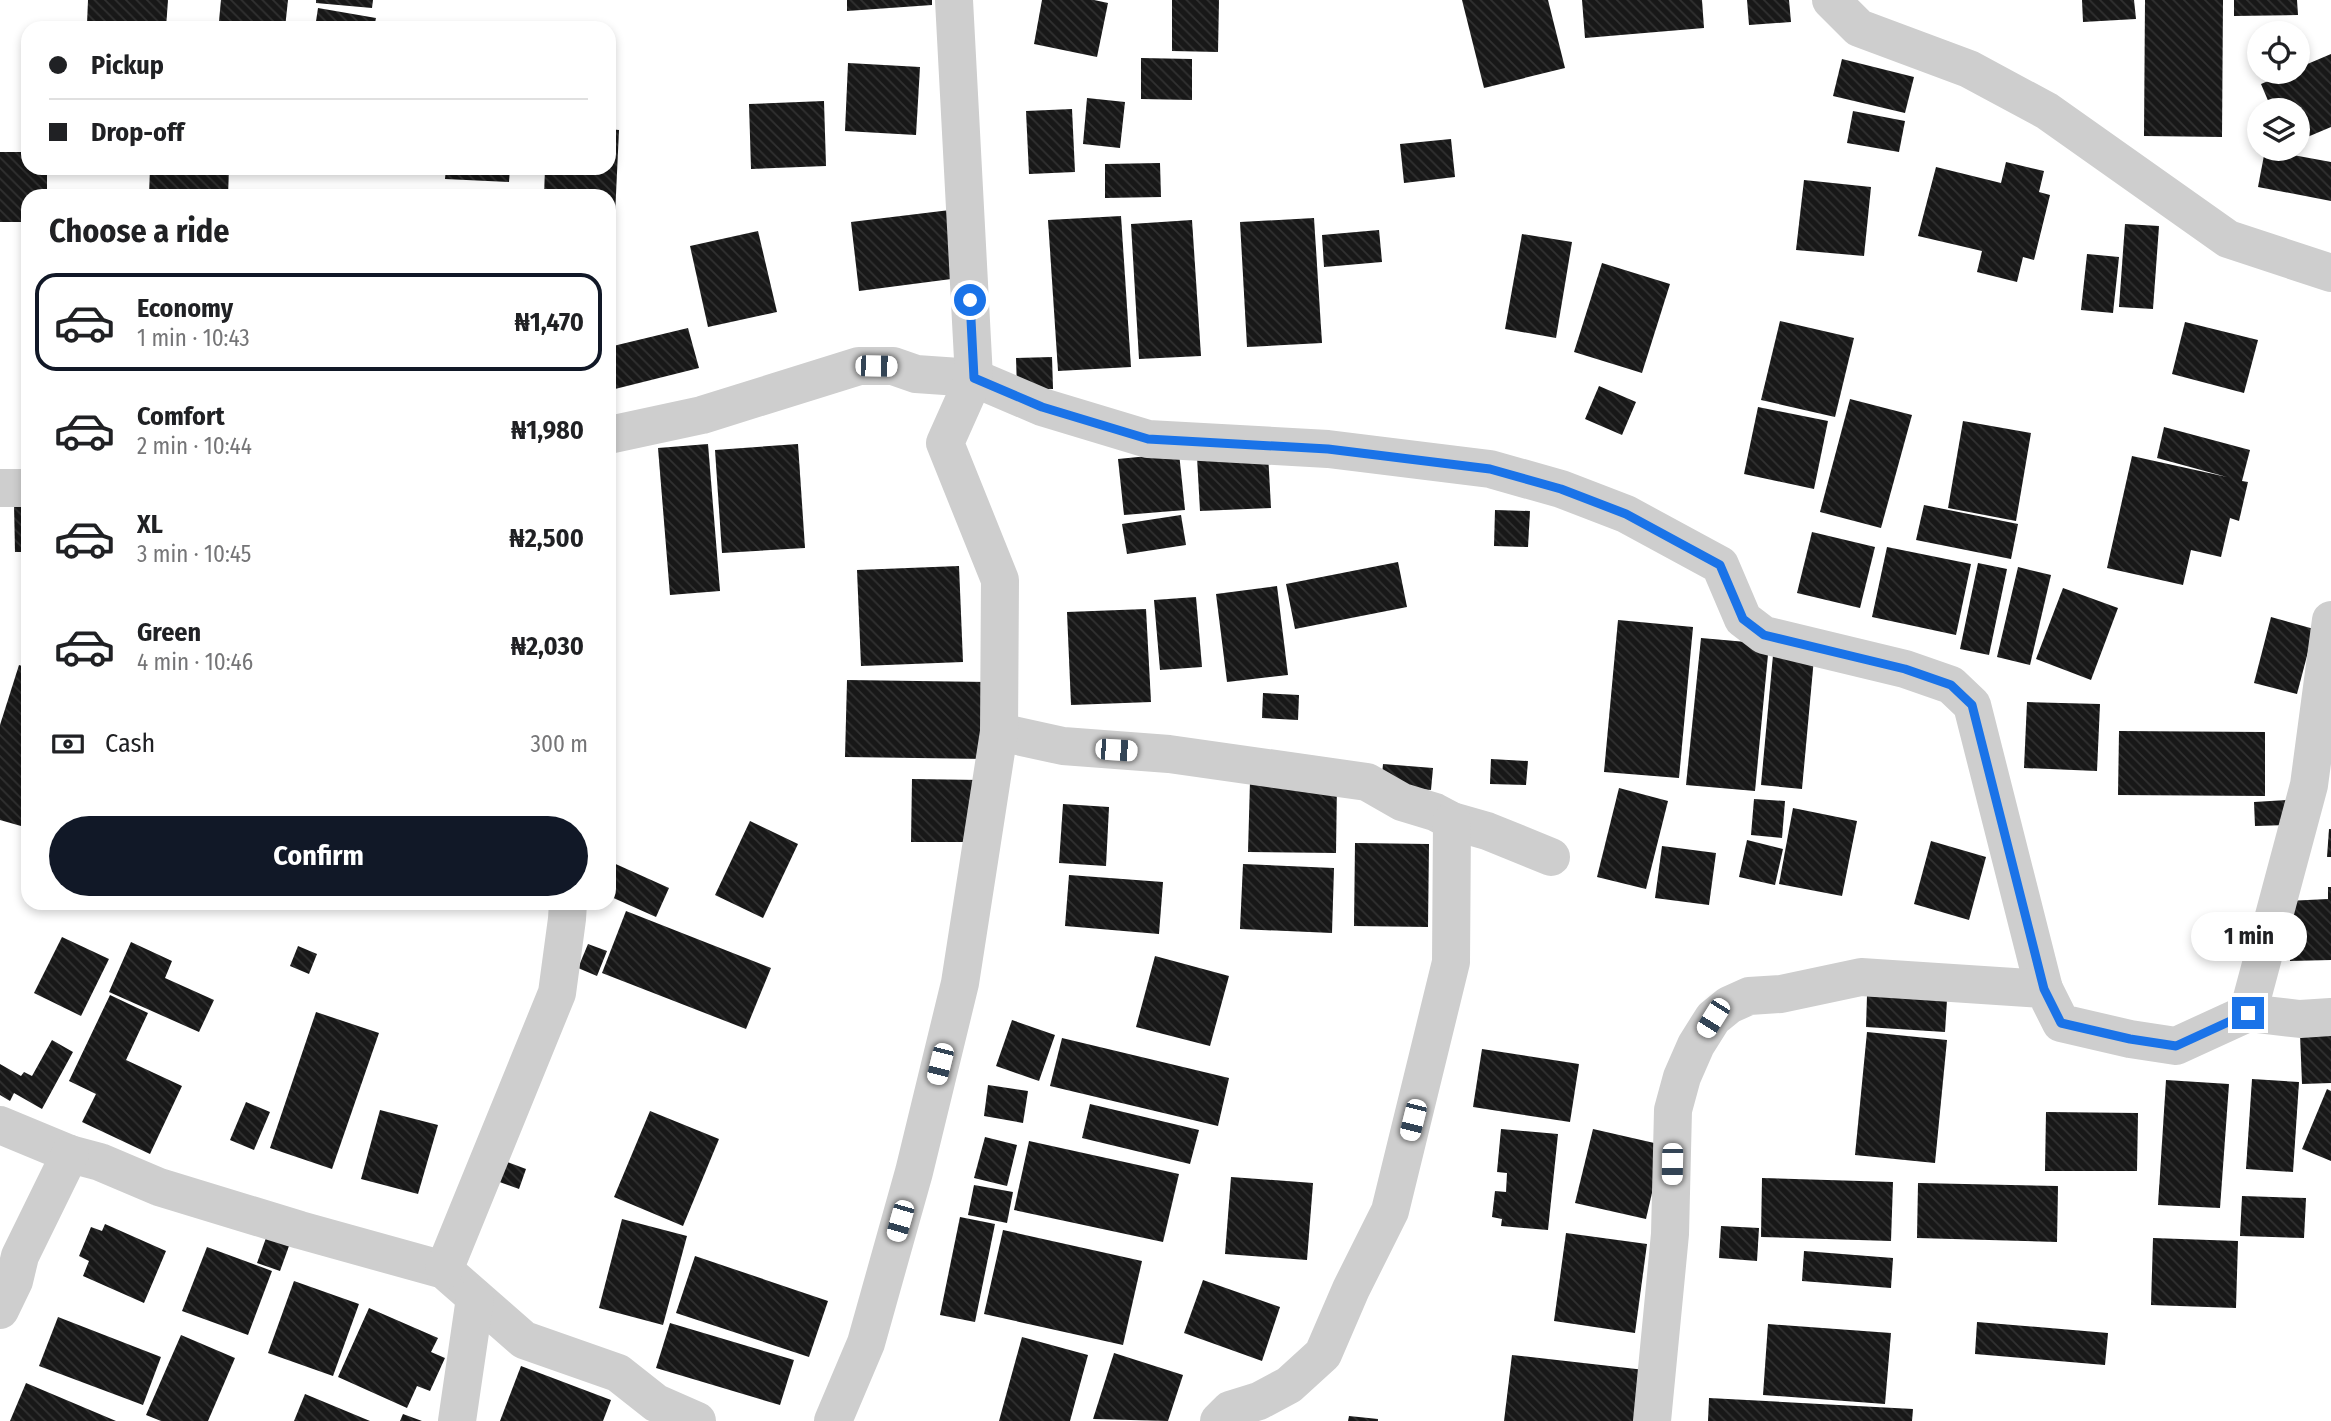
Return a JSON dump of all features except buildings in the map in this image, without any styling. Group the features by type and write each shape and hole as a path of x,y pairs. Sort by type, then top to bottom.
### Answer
{"street":[{"path":"833,1421 866,1343 914,1172 960,983 999,732 1000,580 945,443 974,378 954,0"},
{"path":"1831,0 1859,28 1969,69 2047,111 2228,239 2331,273"},
{"path":"616,433 702,415 859,366 893,366 916,374 974,378 1042,407 1148,439 1342,451 1490,469 1561,489 1626,514 1720,565 1743,619 1764,635 1905,669 1951,685 1972,705 2044,989 2061,1023 2130,1039 2176,1046 2248,1013 2300,1019 2331,1017"},
{"path":"0,488 21,488"},
{"path":"2248,1013 2309,785 2331,620"},
{"path":"999,732 1063,746 1169,754 1367,782 1402,802 1488,831 1551,857"},
{"path":"1219,1421 1230,1410 1259,1401 1289,1385 1323,1354 1351,1289 1390,1212 1451,962 1452,821"},
{"path":"444,1270 557,993 567,910"},
{"path":"1652,1421 1670,1234 1673,1110 1691,1056 1713,1018 1729,1005 1749,996 1781,994 1861,977 2044,989"},
{"path":"0,1125 172,1191 444,1270 524,1340 618,1373 656,1403 696,1421"},
{"path":"0,1310 14,1281 20,1256 71,1154"},
{"path":"457,1421 475,1298"}],"route":[{"path":"970,300 974,378 1042,407 1148,439 1328,449 1490,469 1561,489 1626,514 1720,565 1743,619 1764,635 1905,669 1951,685 1972,705 2044,989 2061,1023 2130,1039 2176,1046 2248,1013"}]}
